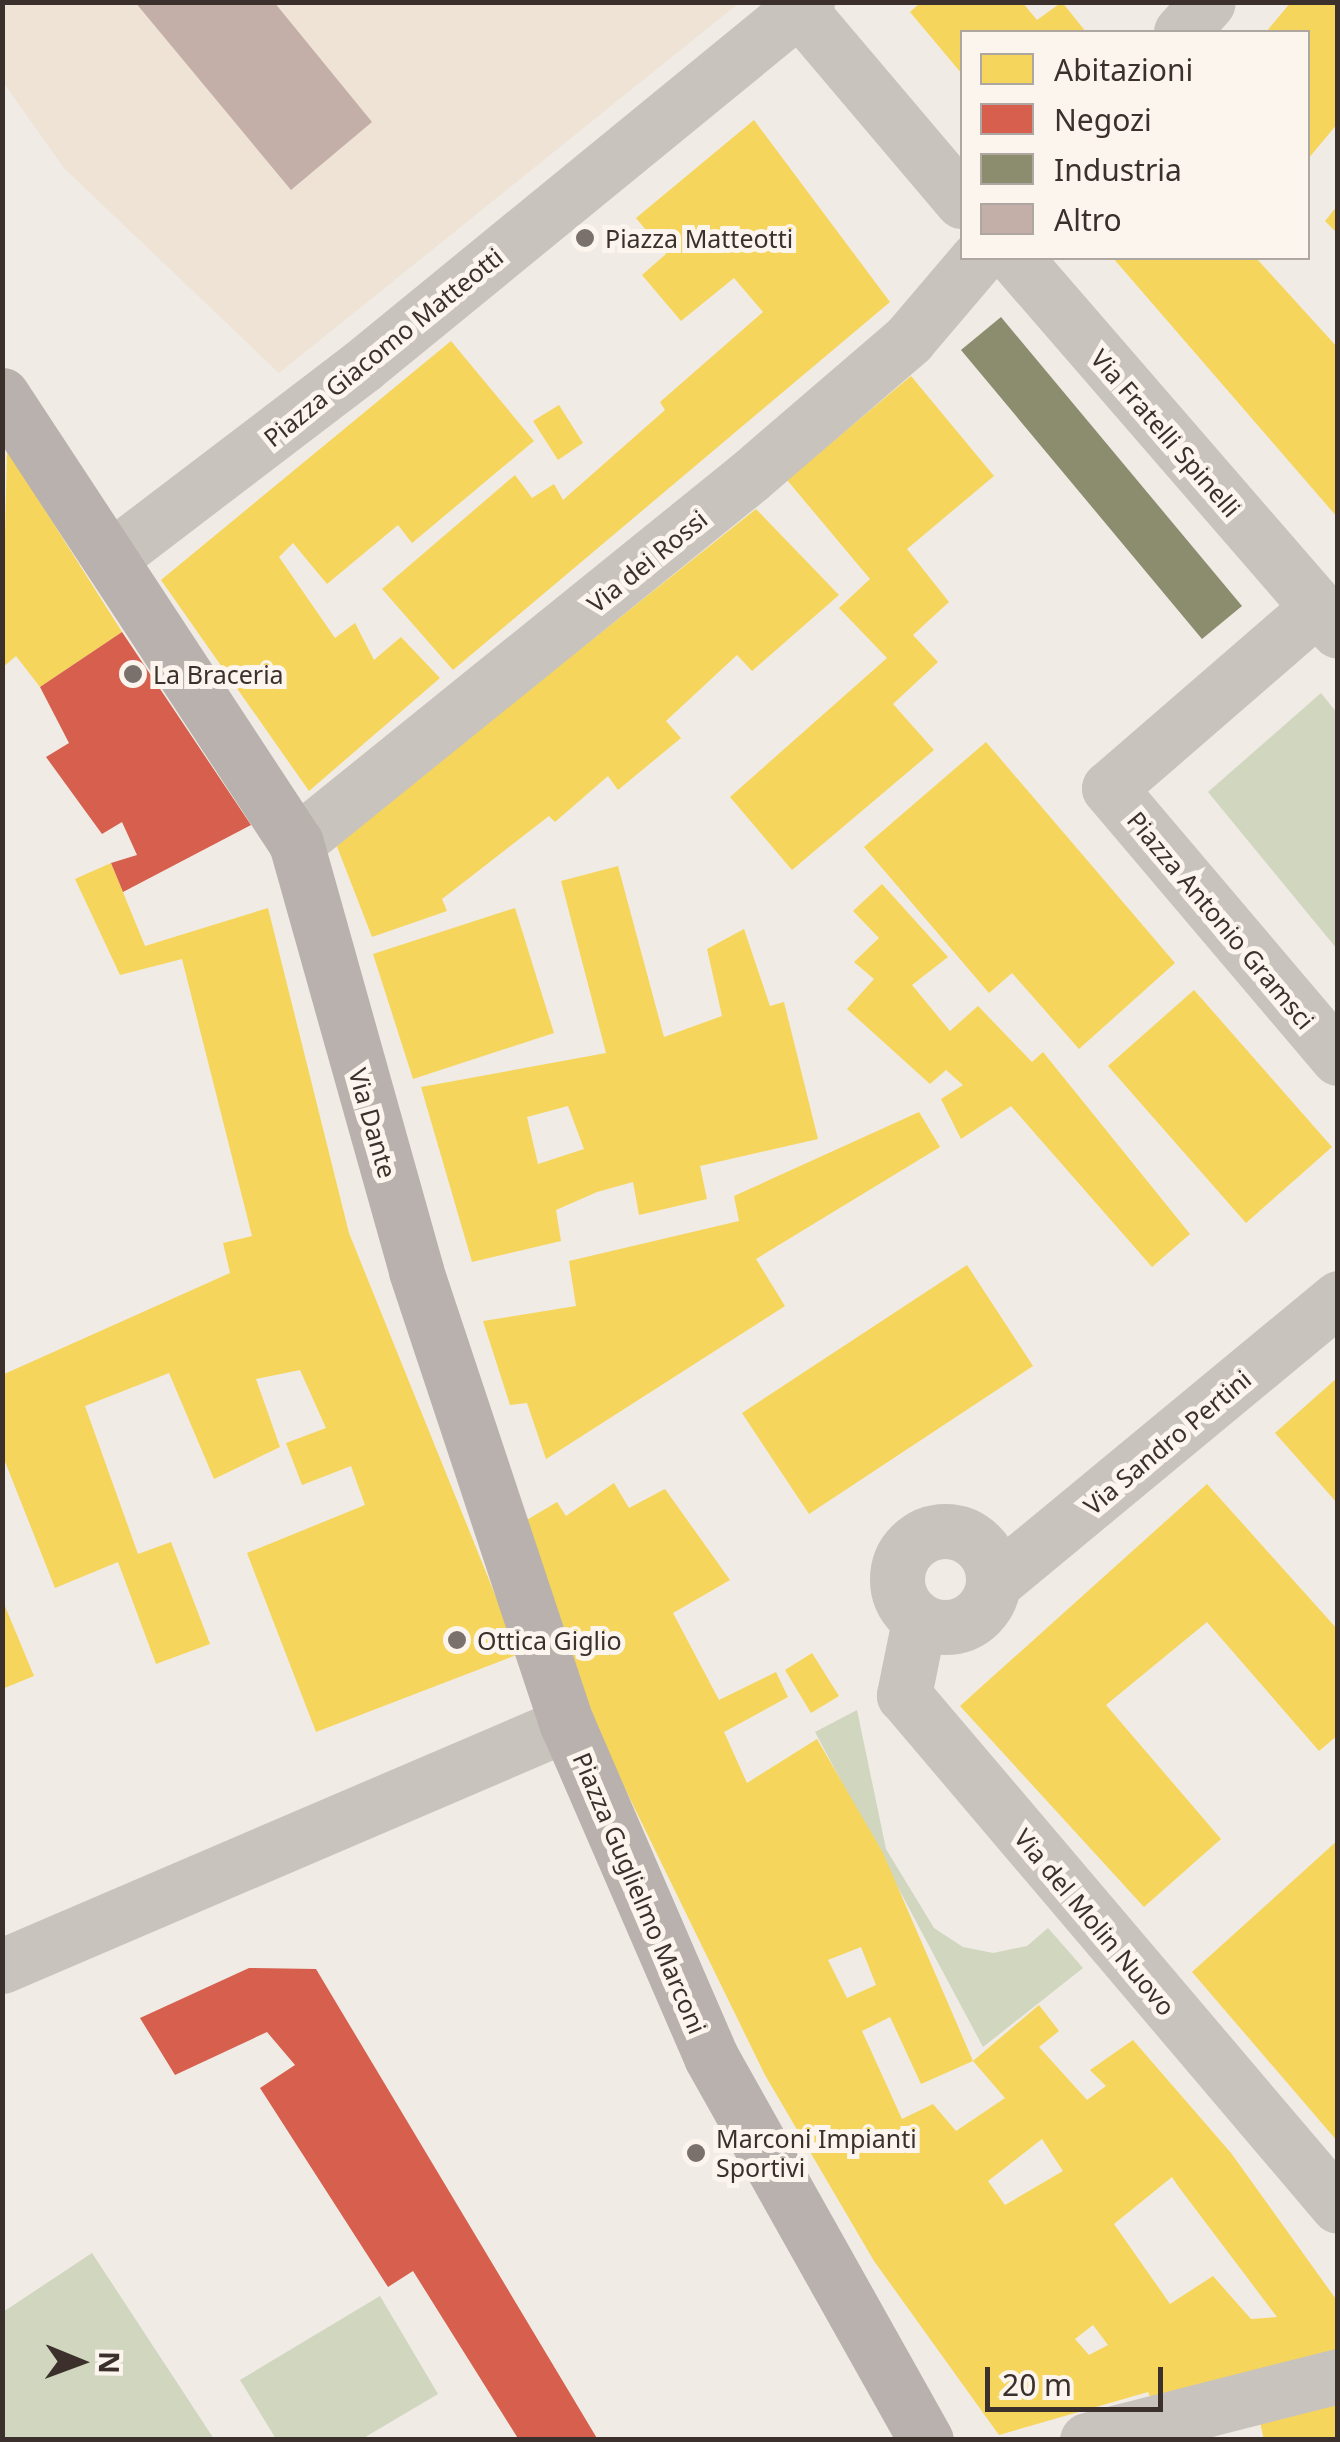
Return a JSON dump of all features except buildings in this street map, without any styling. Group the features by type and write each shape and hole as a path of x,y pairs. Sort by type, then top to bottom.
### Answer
{"main road":[{"path":"2,395 114,555"},
{"name":"Via Dante","path":"114,555 296,842 416,1272 567,1724"},
{"name":"Piazza Guglielmo Marconi","path":"567,1724 710,2057 926,2440"}],"street":[{"path":"1183,30 1208,2"},
{"path":"803,6 960,199"},
{"name":"Piazza Giacomo Matteotti","path":"114,555 290,423 803,6"},
{"name":"Via dei Rossi","path":"296,842 750,476 909,339 976,260"},
{"name":"Via Fratelli Spinelli","path":"1017,260 1327,619"},
{"name":"Piazza Antonio Gramsci","path":"1327,619 1109,788 1338,1058"},
{"name":"Via Sandro Pertini","path":"919,1621 950,1628 980,1612 994,1584 1338,1298"},
{"path":"919,1621 896,1581 904,1550 930,1532 946,1530 976,1540 994,1584"},
{"name":"Via del Molin Nuovo","path":"919,1621 904,1694 1338,2206"},
{"name":"Piazza Guglielmo Marconi","path":"2,1966 567,1724"},
{"path":"1088,2440 1338,2376"}],"green space":[{"path":"1321,693 1337,713 1337,949 1208,792"},
{"path":"857,1710 886,1849 934,1928 963,1947 993,1953 1027,1946 1048,1928 1083,1968 983,2047 815,1732"},
{"path":"92,2253 214,2439 3,2439 3,2312"},
{"path":"380,2296 438,2394 362,2439 276,2439 240,2380"}],"shaded area":[{"path":"2,3 739,3 279,373 64,168 3,82"}],"place":[{"name":"Piazza Matteotti","path":"585,238"},
{"name":"La Braceria","path":"133,674"},
{"name":"Ottica Giglio","path":"457,1640"},
{"name":"Marconi Impianti Sportivi","path":"696,2153"}]}
